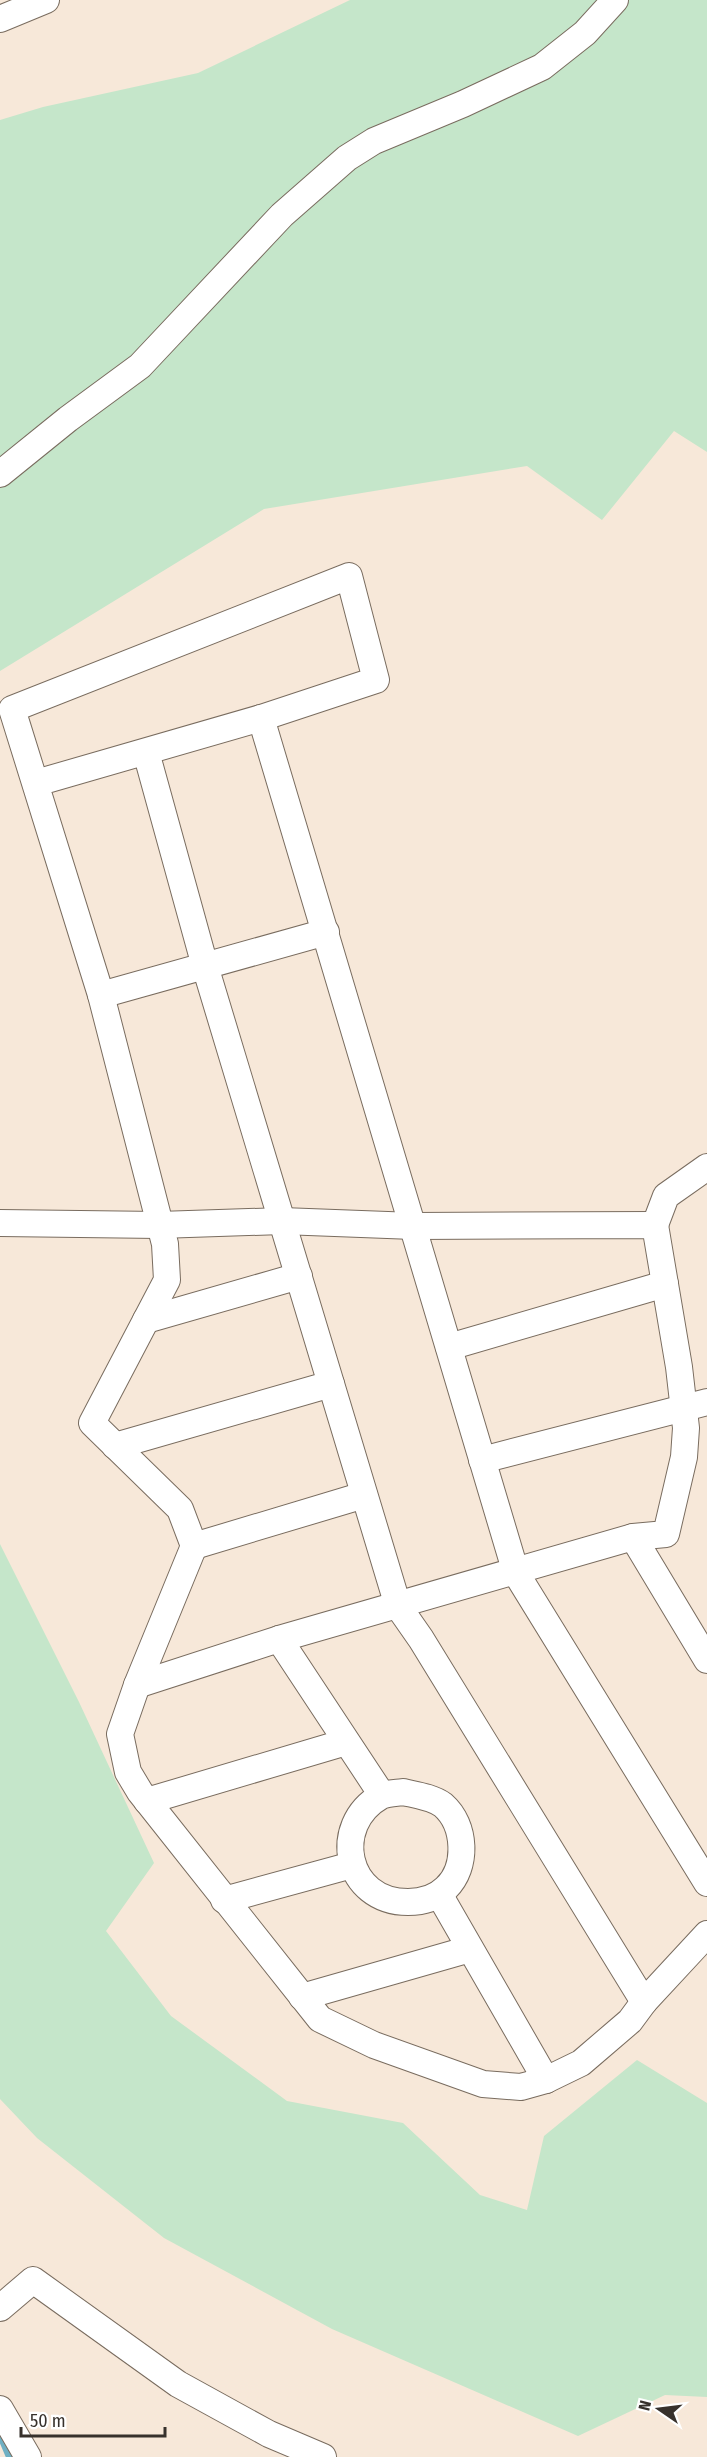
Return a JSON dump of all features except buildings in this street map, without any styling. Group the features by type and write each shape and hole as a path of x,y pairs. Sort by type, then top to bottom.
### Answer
{"street":[{"path":"0,20 46,0"},
{"path":"0,474 68,419 140,366 282,215 347,158 374,141 463,104 542,67 585,33 615,0"},
{"path":"36,783 261,718 376,680 349,576 12,709 100,995 165,1244 167,1281 92,1423 180,1509 194,1546 137,1685 120,1734 128,1772 147,1801 320,2019 374,2045 483,2084 521,2087 546,2080 581,2063 630,2021 644,2002 707,1934"},
{"path":"261,718 516,1573 707,1883"},
{"path":"146,752 205,966 398,1606 644,2002"},
{"path":"100,995 326,932"},
{"path":"137,1685 279,1639 516,1573 633,1537 666,1534 684,1457 686,1428 695,1404 665,1284 655,1226 666,1196 707,1167"},
{"path":"0,1223 159,1225 282,1221 414,1226 655,1226"},
{"path":"146,1320 299,1276"},
{"path":"449,1347 665,1284"},
{"path":"115,1446 332,1384"},
{"path":"482,1460 695,1404"},
{"path":"194,1546 364,1494"},
{"path":"633,1537 707,1660"},
{"path":"279,1639 382,1795"},
{"path":"147,1801 346,1742"},
{"path":"404,1792 424,1797 442,1805 455,1821 462,1844 460,1862 455,1876 439,1894 418,1902 399,1902 381,1897 366,1887 352,1865 349,1855 356,1826 360,1817 382,1795 404,1792"},
{"path":"224,1900 352,1865"},
{"path":"439,1894 546,2080"},
{"path":"302,1997 470,1949"},
{"path":"0,2308 33,2280 178,2384 269,2434 323,2457"},
{"path":"0,2409 28,2457"}],"green space":[{"path":"350,0 707,0 707,452 674,431 602,520 527,466 264,509 0,671 0,120 43,107 198,73"},
{"path":"0,1544 79,1702 154,1863 106,1931 171,2016 287,2101 403,2123 480,2195 527,2210 544,2136 637,2060 707,2103 707,2397 665,2395 578,2436 332,2329 164,2238 37,2138 0,2099"}],"waterway":[{"path":"0,2436 9,2457"}]}
